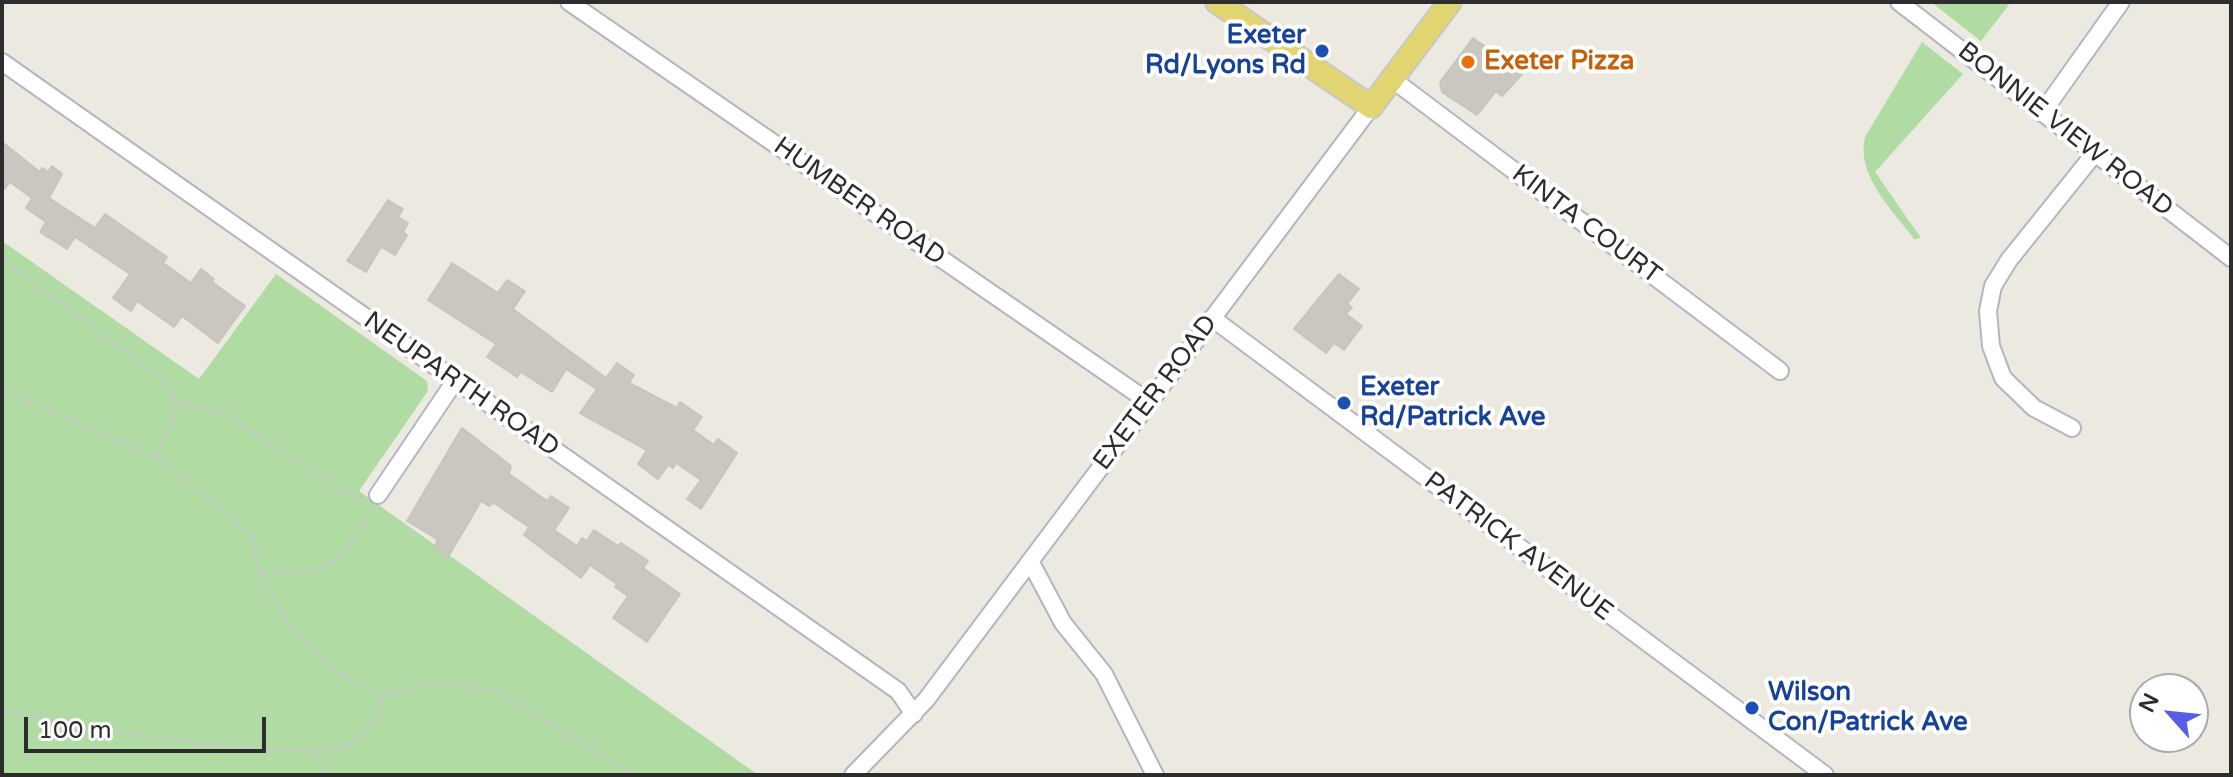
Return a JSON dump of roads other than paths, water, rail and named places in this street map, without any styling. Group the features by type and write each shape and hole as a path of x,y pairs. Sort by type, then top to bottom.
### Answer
{"main road":[{"path":"1217,2 1371,107"},
{"name":"EXETER ROAD","path":"1371,107 1450,2"}],"street":[{"name":"HUMBER ROAD","path":"569,2 1149,402"},
{"name":"BONNIE VIEW ROAD","path":"1899,2 2231,258"},
{"path":"2042,113 2121,2"},
{"name":"NEUPARTH ROAD","path":"2,62 898,691 914,714"},
{"name":"KINTA COURT","path":"1392,79 1780,371"},
{"name":"EXETER ROAD","path":"853,775 914,714 1371,107"},
{"path":"2072,428 2034,408 2003,378 1991,346 1988,311 1993,286 2009,260 2095,153"},
{"name":"PATRICK AVENUE","path":"1212,318 1825,775"},
{"path":"378,495 455,381"},
{"path":"1030,561 1063,623 1104,674 1155,775"}],"place":[{"name":"Exeter Rd/Lyons Rd","path":"1322,51"},
{"name":"Exeter Pizza","path":"1468,62"},
{"name":"Exeter Rd/Patrick Ave","path":"1344,403"},
{"name":"Wilson Con/Patrick Ave","path":"1752,708"}]}
